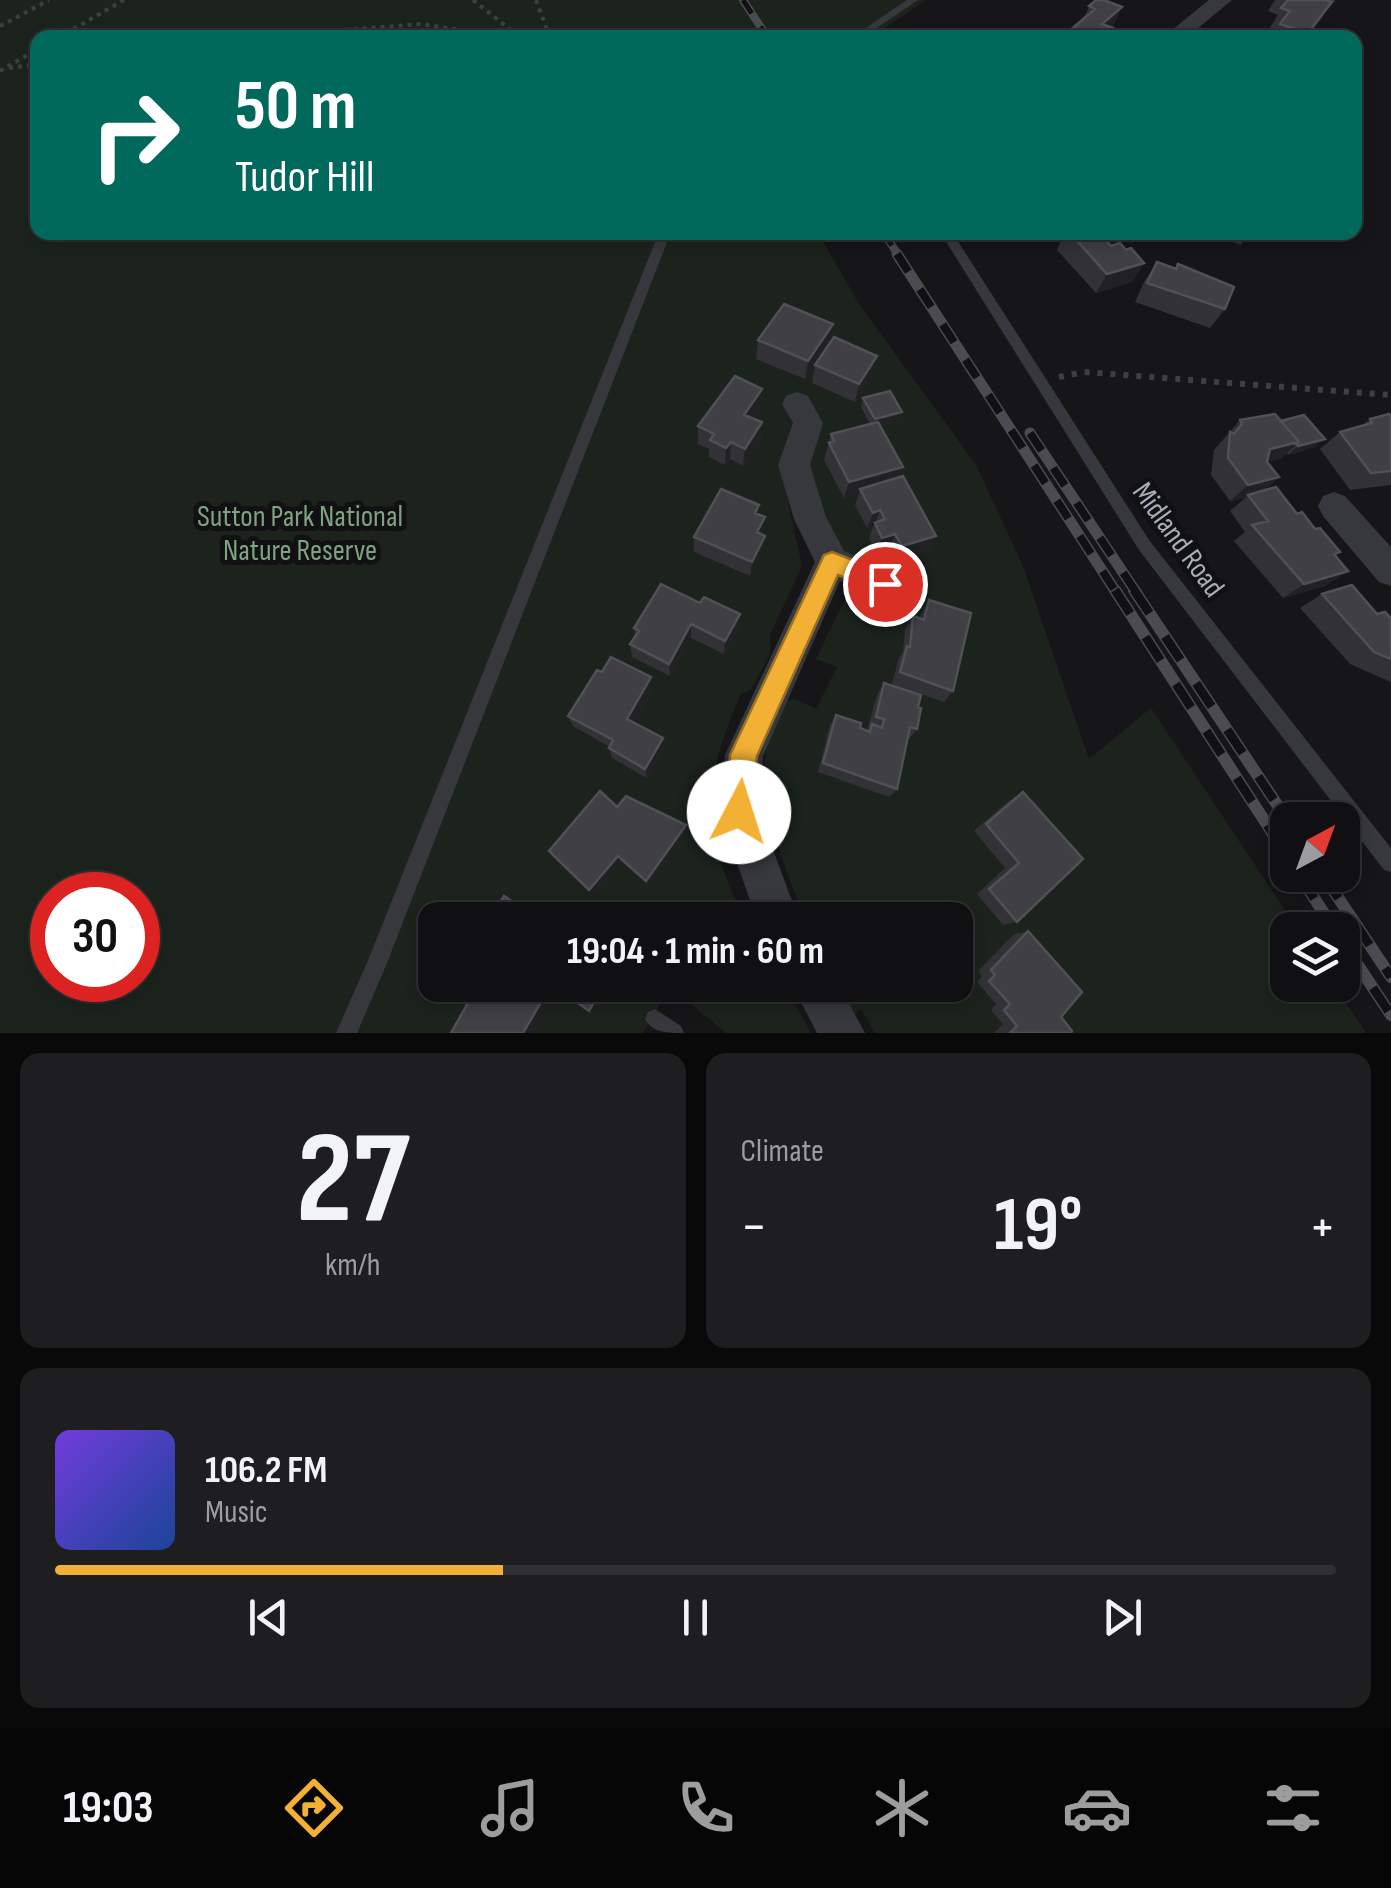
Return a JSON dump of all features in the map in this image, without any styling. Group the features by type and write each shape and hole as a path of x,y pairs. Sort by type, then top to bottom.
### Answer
{"street":[{"path":"1183,30 1222,0"},
{"path":"798,404 808,424 794,465 810,519 832,562 885,584"},
{"path":"1334,506 1378,537 1391,572"},
{"path":"772,902 739,812 744,755 832,562"},
{"path":"824,1002 842,1033"}],"lane":[{"path":"868,30 914,0"},
{"path":"346,1033 378,963 662,240"},
{"name":"Midland Road","path":"951,240 1144,545 1391,863"},
{"path":"654,1019 674,1033"}],"path":[{"path":"0,26 49,0"},
{"path":"72,30 124,0"},
{"path":"472,0 511,30"},
{"path":"536,0 547,30"},
{"path":"342,30 422,24 459,30"},
{"path":"1,70 30,54"},
{"path":"1,70 30,65"},
{"path":"1054,378 1084,372 1391,395"}],"green space":[{"name":"Sutton Park National Nature Reserve","path":"0,0 926,0 882,30 30,30 30,240 822,240 859,304 976,465 1023,566 1089,759 1151,708 1286,912 1270,912 1270,1002 1345,1002 1366,1033 875,1033 861,1009 852,1016 844,1002 973,1002 973,902 798,902 775,838 764,783 765,756 785,700 795,699 816,709 837,667 816,659 848,593 892,608 902,586 897,575 857,560 837,543 815,490 797,418 786,493 802,566 770,635 770,654 751,690 741,694 728,725 713,782 714,835 737,902 418,902 418,1002 661,1002 643,1033 0,1033"},
{"name":"Sutton Park National Nature Reserve","path":"688,1002 794,1002 811,1033 726,1033"}],"building":[{"path":"1104,0 1122,7 1102,24 1115,29 1070,30 1095,9 1089,6"},
{"path":"1288,0 1332,2 1310,30 1280,24 1290,11 1281,8"},
{"path":"1076,240 1106,240 1111,246 1120,243 1126,250 1131,248 1144,263 1107,274"},
{"path":"1157,262 1176,269 1178,264 1234,287 1225,309 1147,283"},
{"path":"784,304 833,324 808,361 758,340"},
{"path":"834,337 877,356 859,384 815,365"},
{"path":"735,376 762,389 744,415 762,422 745,449 731,442 726,448 710,440 714,434 698,426"},
{"path":"890,391 902,412 875,419 863,398"},
{"path":"1275,414 1299,442 1270,449 1267,462 1279,477 1248,485 1228,458 1230,432 1234,434 1242,424 1240,420"},
{"path":"1389,414 1391,471 1371,473 1340,432"},
{"path":"1304,415 1325,439 1296,444 1299,442 1281,421"},
{"path":"878,422 903,467 849,482 829,443 834,441 831,434"},
{"path":"903,476 936,536 902,546 895,534 882,538 875,523 885,519 880,510 873,513 860,489"},
{"path":"1276,487 1297,514 1302,512 1315,529 1320,528 1340,552 1334,554 1348,571 1304,584 1252,525 1268,521 1248,495"},
{"path":"721,489 759,505 755,513 765,517 757,532 765,536 752,562 694,537"},
{"path":"661,584 700,603 704,597 740,614 725,641 691,624 669,664 630,644 639,631 634,628"},
{"path":"1352,585 1377,614 1385,612 1391,618 1391,659 1374,652 1322,594"},
{"path":"929,600 971,613 953,691 900,672 907,646 910,647 913,616 924,620"},
{"path":"611,657 651,677 627,719 663,738 645,769 609,748 613,740 568,716 597,670 602,672"},
{"path":"884,683 921,695 917,729 910,727 897,789 823,763 836,715 861,723 860,728 870,732 872,724 882,728 884,719 876,717"},
{"path":"600,791 617,807 626,796 686,825 646,881 618,856 589,890 549,851"},
{"path":"1023,792 1083,859 1017,922 989,889 1019,863 986,824"},
{"path":"1028,931 1082,992 1061,1017 1071,1033 1010,1033 1017,1026 1004,1010 1010,1004 989,981 995,975 991,970"},
{"path":"468,1002 541,1002 523,1033 451,1033"},
{"path":"577,1002 594,1002 589,1011"}],"railway":[{"path":"743,0 763,30"},
{"path":"888,240 899,256"},
{"path":"897,254 1116,592"},
{"path":"1030,433 1136,592"},
{"path":"1115,590 1270,829"},
{"path":"1134,590 1275,802"},
{"path":"1310,892 1323,912"},
{"path":"1334,892 1391,977"},
{"path":"1360,968 1391,1015"}],"route":[{"path":"739,812 744,755 832,562 885,584"}]}
